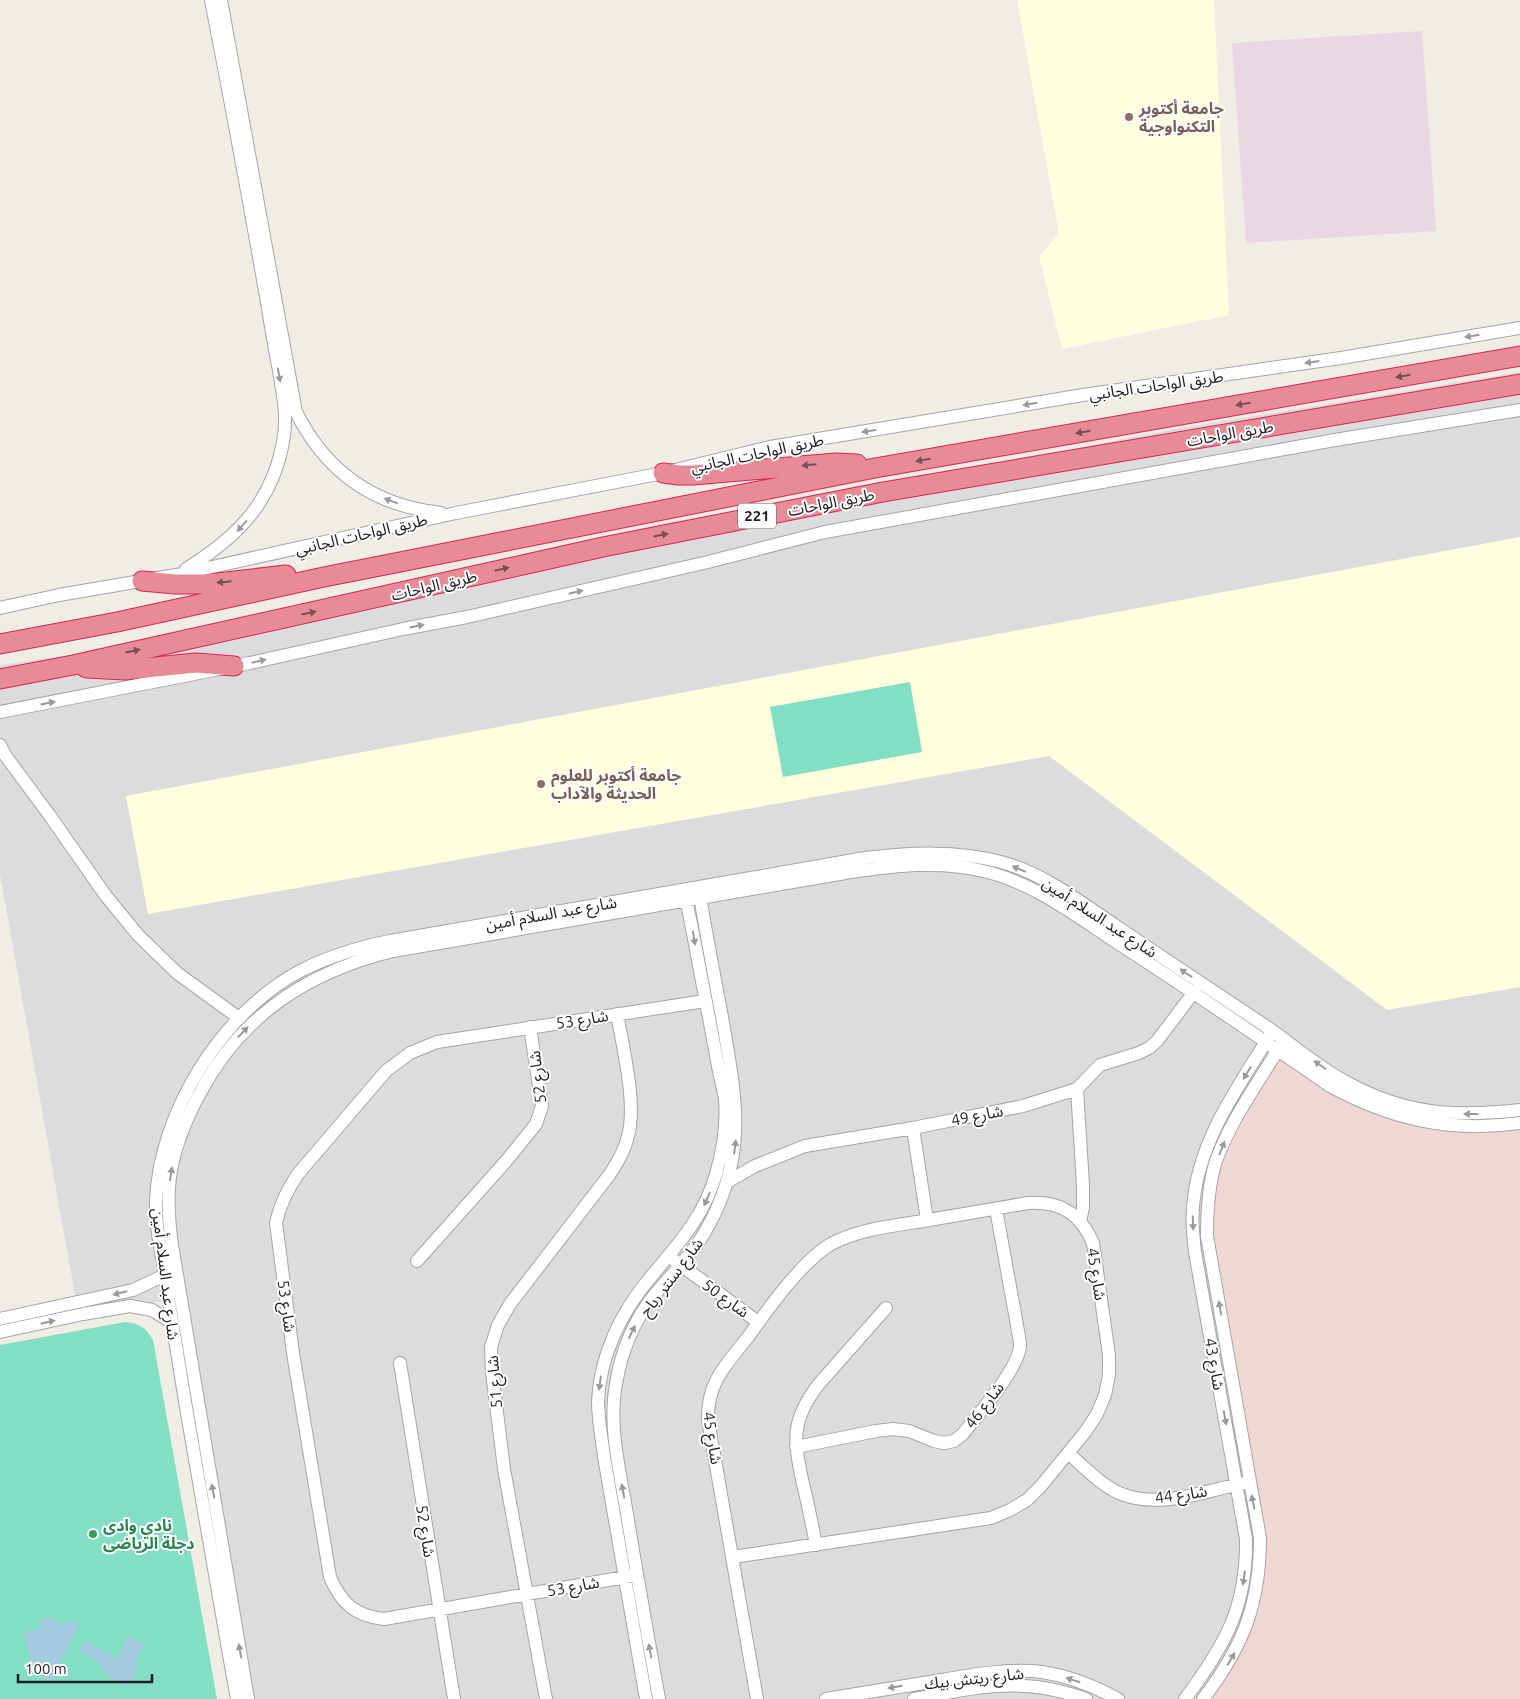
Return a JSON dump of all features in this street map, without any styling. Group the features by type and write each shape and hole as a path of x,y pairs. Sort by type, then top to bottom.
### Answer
{"highway":[{"name":"طريق الواحات","path":"0,644 117,622 324,577 875,468 1520,356"},
{"path":"1481,362 1475,376 1476,384 1481,390"},
{"path":"1437,370 1443,376 1446,384 1444,396"},
{"name":"طريق الواحات","path":"0,679 73,665 602,546 883,492 1520,384"},
{"path":"663,472 693,475 843,462 875,468"},
{"path":"142,581 191,584 290,575 324,577"},
{"path":"73,665 112,670 196,663 234,666"}],"street":[{"path":"176,575 205,558 228,540 256,508 270,484 275,470 283,443 286,415 244,174 211,0"},
{"path":"221,0 296,412 320,451 342,473 361,486 381,498 410,508 440,513 456,513"},
{"name":"طريق الواحات الجانبي","path":"0,608 59,595 176,575 456,513 663,472 770,447 1083,395 1341,358 1520,328"},
{"path":"0,712 234,666 601,587 825,532 1335,440 1520,410"},
{"path":"0,745 5,755 106,896 138,935 177,972 239,1018"},
{"name":"شارع عبد السلام أمين","path":"248,1699 187,1336 156,1216 158,1177 163,1155 178,1111 196,1075 218,1041 239,1018 282,982 301,970 344,952 391,946 686,896 866,858 927,852 952,854 1002,862 1049,882 1072,896 1269,1036 1330,1086 1354,1098 1378,1109 1430,1123 1482,1127 1520,1123"},
{"name":"شارع عبد السلام أمين","path":"699,893 880,868 923,864 964,867 1005,877 1044,895 1194,992 1269,1036"},
{"name":"شارع سنتر رباح","path":"659,1699 599,1422 598,1401 605,1359 621,1320 631,1302 648,1279 693,1226 716,1174 721,1155 724,1136 724,1098 717,1028 699,893"},
{"name":"شارع سنتر رباح","path":"646,1699 613,1424 615,1386 624,1350 636,1324 651,1300 695,1248 713,1218 728,1182 735,1146 736,1110 717,1028 705,1001 686,896"},
{"name":"شارع عبد السلام أمين","path":"237,1699 171,1322 172,1245 169,1215 172,1164 188,1115 217,1063 244,1030 270,1007 312,980 391,946"},
{"name":"شارع 49","path":"728,1182 755,1166 800,1148 1034,1104 1063,1092 1077,1089 1100,1065 1139,1054 1149,1048 1157,1041 1194,992"},
{"name":"شارع 53","path":"631,1576 384,1619 372,1618 350,1607 334,1588 330,1577 293,1353 276,1223 280,1206 287,1190 298,1174 386,1071 410,1052 437,1042 705,1001"},
{"name":"شارع 51","path":"546,1699 504,1469 492,1372 491,1347 498,1325 510,1304 622,1156 629,1135 632,1114 617,1014"},
{"name":"شارع 52","path":"418,1261 507,1160 536,1124 542,1106 530,1027"},
{"name":"شارع 43","path":"1203,1699 1231,1659 1241,1640 1254,1600 1258,1580 1260,1538 1243,1484 1195,1252 1192,1218 1202,1160 1216,1125 1269,1036"},
{"name":"شارع عبد السلام أمين","path":"1281,1045 1347,1083 1372,1095 1398,1104 1452,1114 1480,1114 1520,1110"},
{"name":"شارع 43","path":"1184,1699 1206,1670 1226,1636 1240,1598 1245,1572 1246,1539 1243,1484 1207,1236 1207,1209 1211,1182 1229,1131 1281,1045"},
{"path":"1077,1089 1083,1185 1083,1208 1080,1220"},
{"path":"913,1128 927,1220"},
{"name":"شارع 45","path":"733,1558 991,1518 1027,1500 1068,1453 1097,1414 1105,1395 1109,1375 1109,1354 1094,1249 1088,1231 1080,1220 1069,1211 1056,1205 1042,1202 927,1220 848,1236 830,1245 815,1256 802,1270 758,1322 715,1381 710,1393 708,1420 757,1699"},
{"name":"شارع 46","path":"796,1447 893,1429 944,1443 954,1440 962,1434 1014,1366 1020,1346 996,1208"},
{"name":"شارع 50","path":"669,1256 758,1322"},
{"path":"0,1332 82,1308 134,1290 171,1274"},
{"path":"0,1319 82,1308 130,1306 157,1312 171,1322"},
{"path":"816,1544 796,1447 799,1421 808,1398 818,1385 886,1308"},
{"path":"174,1338 187,1336"},
{"name":"شارع 52","path":"400,1363 454,1699"},
{"name":"شارع 44","path":"1068,1453 1104,1484 1120,1493 1136,1498 1170,1499 1243,1484"},
{"name":"شارع ريتش بيك","path":"826,1699 970,1675 1016,1671 1042,1672 1068,1678 1094,1686 1118,1699"},
{"name":"شارع ريتش بيك","path":"914,1699 983,1688 1024,1686 1045,1688 1086,1699"}],"shaded area":[{"name":"جامعة أكتوبر التكنواوجية","path":"1017,0 1214,0 1229,315 1062,349 1039,256 1059,234"},
{"path":"1422,31 1436,231 1246,243 1232,43"},
{"path":"1520,372 1520,1699 242,1699 174,1300 78,1312 0,874 0,665 107,650 674,521 763,508 1176,429"},
{"name":"جامعة أكتوبر للعلوم الحديثة والآداب","path":"1520,537 1520,987 1387,1010 1049,756 148,914 126,796"},
{"path":"1275,1041 1341,1086 1450,1119 1474,1120 1520,1115 1520,1699 1194,1699 1228,1650 1239,1626 1247,1601 1253,1547 1251,1521 1201,1237 1201,1204 1206,1172 1217,1141"}],"green space":[{"path":"910,682 922,752 783,777 770,707"},
{"name":"نادي وادى دجلة الرياضى","path":"125,1322 142,1327 153,1340 217,1699 0,1699 0,1345"}],"water":[{"path":"47,1617 54,1619 59,1625 72,1621 79,1625 51,1682 34,1674 24,1632 38,1629 41,1620"},
{"path":"129,1636 146,1645 136,1659 134,1678 125,1685 115,1681 94,1659 79,1651 84,1641 117,1658"}],"place":[{"name":"جامعة أكتوبر التكنواوجية","path":"1129,117"},
{"name":"جامعة أكتوبر للعلوم الحديثة والآداب","path":"541,784"},
{"name":"نادي وادى دجلة الرياضى","path":"93,1534"}]}
